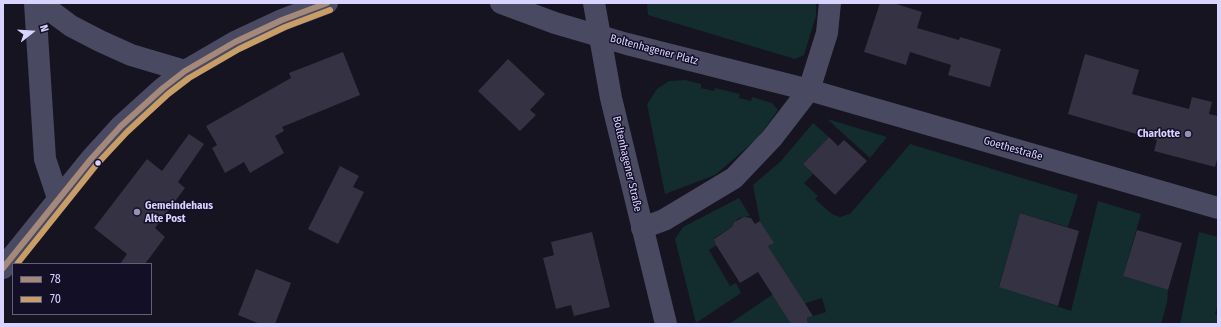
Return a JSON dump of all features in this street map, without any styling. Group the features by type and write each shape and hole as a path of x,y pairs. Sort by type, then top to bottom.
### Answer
{"street":[{"path":"35,3 45,159 58,198"},
{"path":"40,3 71,26 100,41 131,55 186,71"},
{"path":"3,268 91,159 121,126 163,88 186,71 235,42 282,20 327,3"},
{"name":"Boltenhagener Platz","path":"501,3 554,23 599,36 809,90"},
{"name":"Boltenhagener Straße","path":"594,3 611,98 666,324"},
{"path":"642,228 664,220 734,178 772,138 809,90 828,33 830,3"},
{"name":"Goethestraße","path":"809,90 1218,208"}],"green space":[{"path":"647,3 816,3 816,16 804,55 795,59 648,15"},
{"path":"685,80 701,84 701,88 714,91 715,88 740,94 739,98 751,101 752,97 772,103 778,110 758,138 715,175 665,194 647,104 657,89 669,81"},
{"path":"827,119 887,137 870,158"},
{"path":"813,123 829,137 803,164 813,174 804,183 818,196 815,199 832,214 840,217 850,214 910,144 1078,195 1068,227 1020,213 999,286 1071,311 1098,201 1141,214 1123,276 1168,290 1167,303 1161,324 808,324 807,318 786,324 729,324 791,282 768,246 773,242 760,221 753,185 781,161","holes":["822,298 826,312 807,318 803,304"]},
{"path":"739,198 750,216 739,218 734,222 732,227 714,238 717,245 709,250 730,286 736,283 741,293 696,323 675,239 683,227"},
{"path":"1199,232 1218,237 1218,303 1215,314 1218,315 1218,324 1180,324"}],"building":[{"path":"880,3 893,3 922,12 917,28 959,40 960,37 1001,49 990,87 948,75 951,65 910,52 906,65 864,52"},
{"path":"343,52 360,95 282,127 284,131 275,136 284,153 250,173 244,162 225,173 212,148 217,145 206,126 291,78 289,73"},
{"path":"1085,54 1139,70 1132,94 1189,109 1192,97 1212,102 1209,114 1218,116 1218,156 1215,167 1154,151 1157,140 1068,114"},
{"path":"508,59 545,94 530,110 536,115 520,131 478,91"},
{"name":"Gemeindehaus Alte Post","path":"189,134 204,144 178,182 185,188 155,228 165,237 146,263 121,263 127,254 94,228 147,159 162,171"},
{"path":"829,137 838,146 844,140 867,161 835,195 803,164"},
{"path":"340,166 359,176 353,187 364,192 338,244 308,229"},
{"path":"1020,213 1079,231 1058,306 999,287"},
{"path":"744,217 751,218 755,224 760,221 774,243 768,246 813,316 807,318 808,324 791,324 758,272 740,283 716,245 714,239 732,227 734,222"},
{"path":"1137,230 1182,243 1168,290 1123,276"},
{"path":"592,232 610,307 574,316 571,305 556,309 543,258 554,255 551,242"},
{"path":"256,269 291,283 275,324 260,324 238,315"}],"transit line":[{"name":"78","path":"3,268 91,159 121,126 163,88 185,71 235,42 282,20 327,3"},
{"name":"70","path":"18,263 97,164 127,132 168,94 189,78 239,49 285,27 330,10"}],"place":[{"name":"Charlotte","path":"1188,134"},
{"name":"Gemeindehaus Alte Post","path":"137,212"}]}
